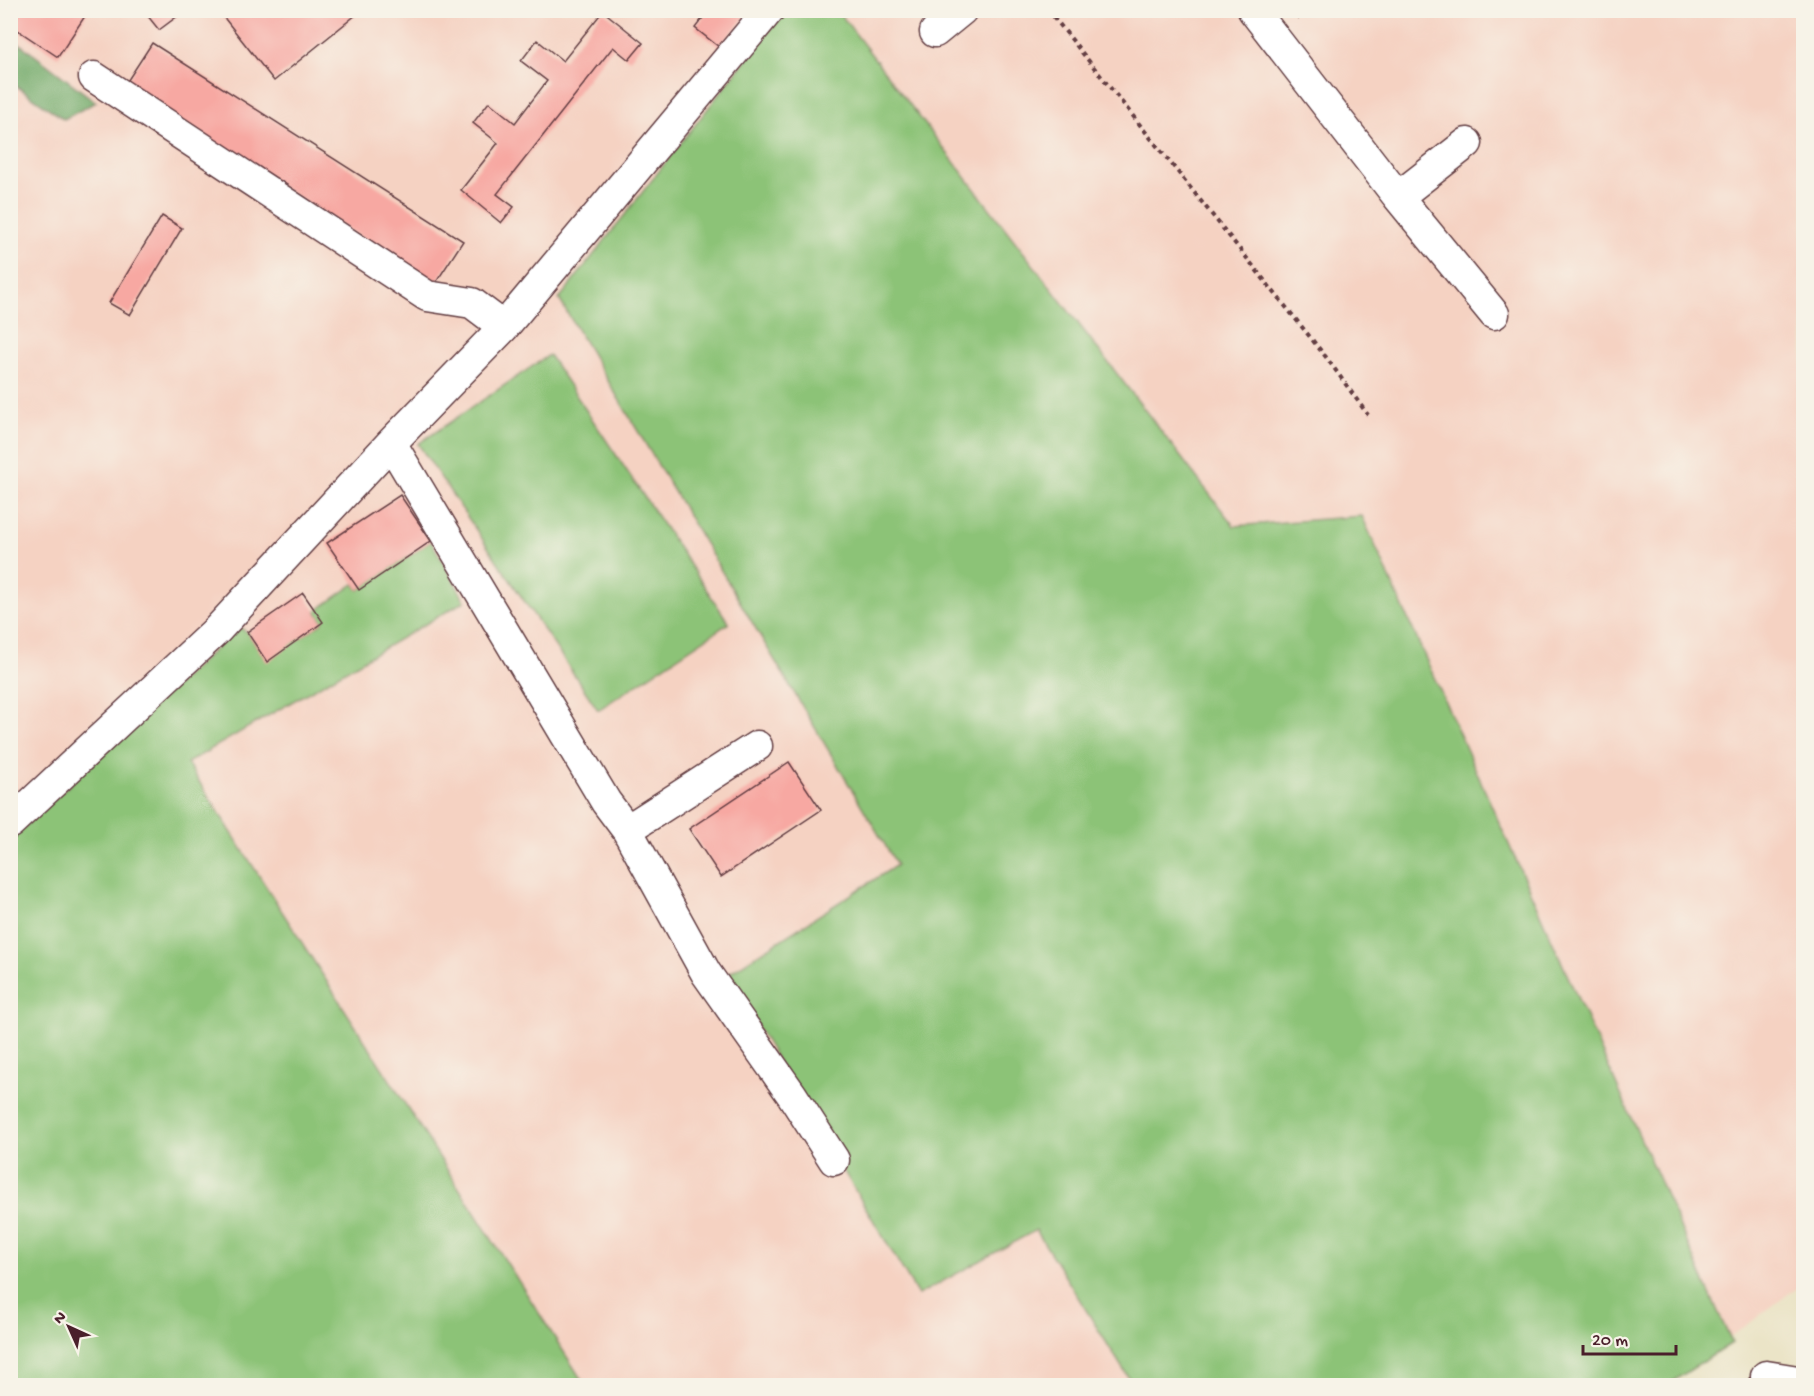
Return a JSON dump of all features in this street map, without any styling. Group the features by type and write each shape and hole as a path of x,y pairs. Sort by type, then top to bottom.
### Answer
{"lane":[{"path":"10,823 217,630 504,327 769,10"},
{"path":"935,32 962,10"},
{"path":"1253,10 1398,197 1494,314"},
{"path":"94,77 427,296 472,303 504,327"},
{"path":"1398,197 1467,143"},
{"path":"391,444 606,802 627,830 706,973 792,1095 834,1160"},
{"path":"627,830 757,746"},
{"path":"1766,1376 1803,1382"}],"path":[{"path":"1048,10 1326,357 1368,415"}],"shaded area":[{"path":"10,11 1803,11 1803,1287 1799,1286 1667,1385 11,1385"}],"green space":[{"path":"784,11 838,11 1234,526 1362,516 1732,1343 1667,1385 1133,1385 1036,1230 918,1295 726,975 897,865 559,299"},
{"path":"11,37 96,102 64,119 11,82"},
{"path":"549,355 729,623 598,710 418,444"},
{"path":"431,541 465,601 187,763 585,1385 11,1386 11,839 239,627 247,632 267,661 323,622 316,611 354,584 359,590"}],"building":[{"path":"19,10 89,10 58,57 10,25"},
{"path":"143,10 182,10 183,12 159,30"},
{"path":"218,10 362,10 274,81"},
{"path":"709,10 737,10 745,17 719,47 695,28"},
{"path":"603,11 643,43 629,60 613,47 497,194 514,207 501,223 461,190 498,143 473,123 489,102 515,123 547,81 521,61 537,40 563,61"},
{"path":"152,43 463,241 435,284 124,86"},
{"path":"162,216 182,228 130,315 109,303"},
{"path":"400,495 431,541 359,590 327,543"},
{"path":"303,593 323,622 267,662 247,632"},
{"path":"789,762 821,810 721,877 689,829"}]}
